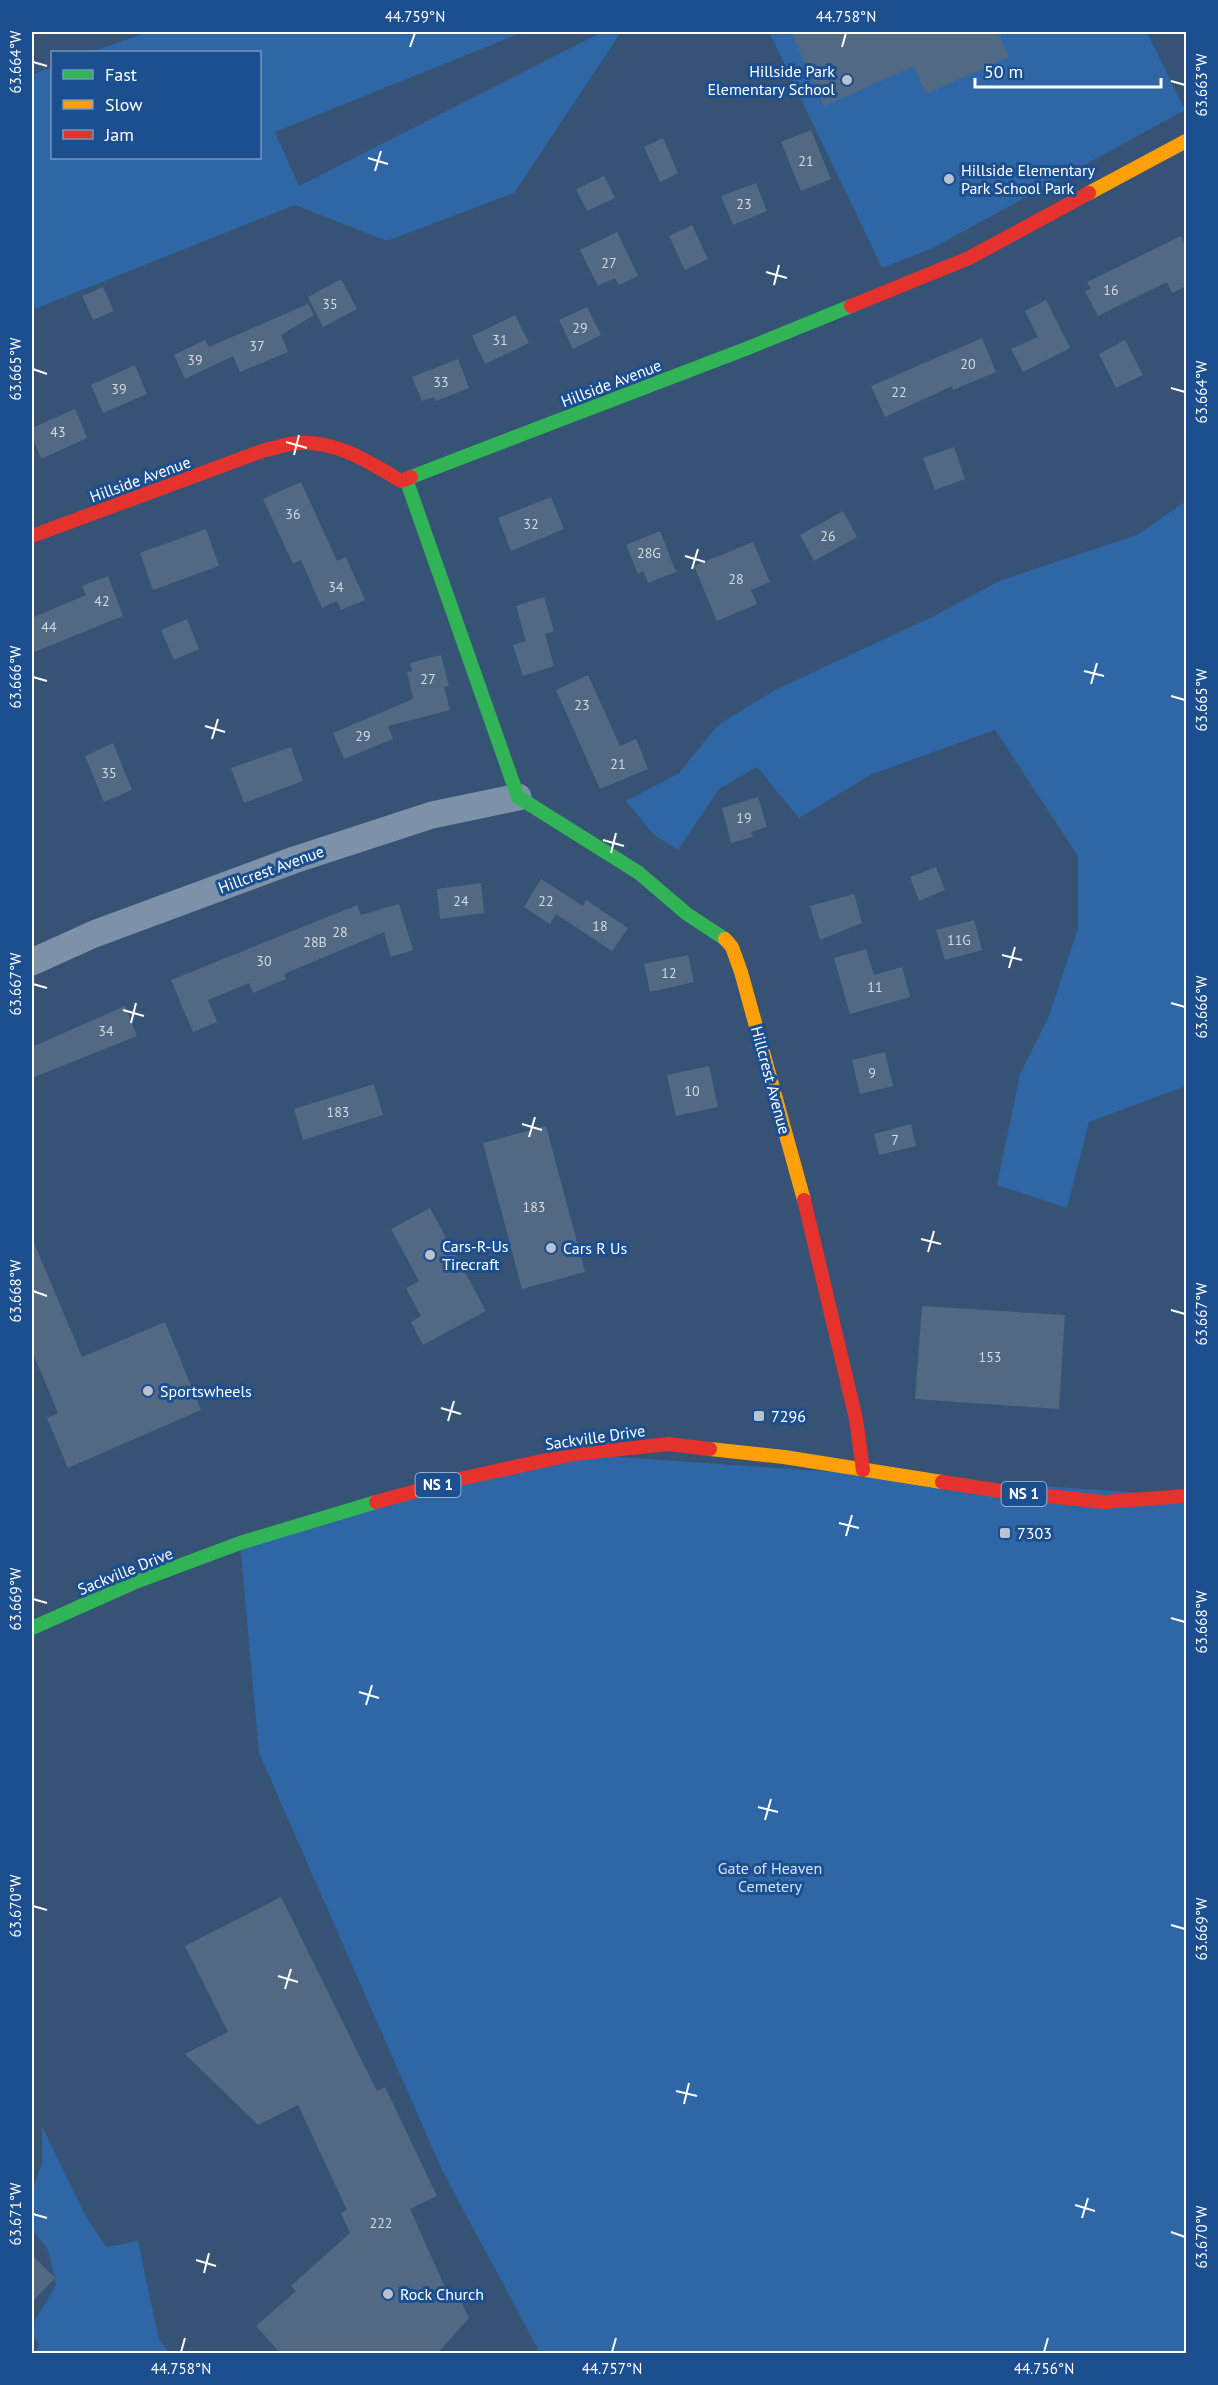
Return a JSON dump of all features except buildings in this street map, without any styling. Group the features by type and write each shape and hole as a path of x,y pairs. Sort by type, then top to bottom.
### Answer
{"street":[{"name":"Hillside Avenue","path":"32,536 265,450 299,442 323,445 354,455 401,481 748,348 969,258 1186,141"},
{"path":"406,479 518,797"},
{"name":"Hillcrest Avenue","path":"32,962 94,934 294,860 432,815 518,797 639,873 687,914 722,936 732,947 795,1164 856,1419 863,1470"},
{"name":"Sackville Drive","path":"32,1628 133,1583 240,1543 396,1497 574,1454 669,1444 784,1457 1001,1491 1104,1502 1186,1496"}],"green space":[{"path":"147,32 524,32 275,132 299,186 602,32 621,32 514,193 387,241 295,205 32,310 32,75 51,67 51,159 261,159 261,51 95,51"},
{"name":"Hillside Elementary Park School Park","path":"769,32 1147,32 1185,110 933,248 882,268"},
{"path":"1186,501 1186,1086 1089,1122 1067,1208 997,1185 1020,1074 1049,1016 1078,928 1078,856 995,730 872,774 799,818 757,767 719,789 678,850 654,835 626,801 679,773 718,725 775,690 936,615 999,581 1137,535"},
{"name":"Gate of Heaven Cemetery","path":"574,1454 1186,1496 1186,2353 540,2353 442,2170 259,1753 240,1543"},
{"path":"42,2126 84,2213 106,2247 138,2241 159,2340 170,2353 34,2353 39,2345 32,2335 32,2325 56,2285 48,2250 32,2229 32,2191 42,2163"}],"traffic: fast":[{"path":"411,477 748,348 851,306"},
{"path":"406,479 518,797 639,873 687,914 725,939"},
{"path":"32,1628 133,1583 240,1543 376,1502"}],"traffic: slow":[{"path":"1089,193 1186,141"},
{"path":"725,939 732,947 741,972 804,1200"},
{"path":"710,1449 784,1457 942,1482"}],"traffic: jam":[{"path":"851,306 969,258 1089,193"},
{"path":"32,536 265,450 293,444 325,445 352,454 401,481 411,477"},
{"path":"804,1200 856,1419 863,1470"},
{"path":"376,1502 460,1479 574,1454 669,1444 710,1449"},
{"path":"942,1482 1104,1502 1186,1496"}],"place":[{"name":"Hillside Park Elementary School","path":"847,80"},
{"name":"Hillside Elementary Park School Park","path":"949,179"},
{"name":"Cars R Us","path":"551,1248"},
{"name":"Cars-R-Us Tirecraft","path":"430,1255"},
{"name":"Sportswheels","path":"148,1391"},
{"name":"7296","path":"759,1416"},
{"name":"7303","path":"1005,1533"},
{"name":"Rock Church","path":"388,2294"}]}
